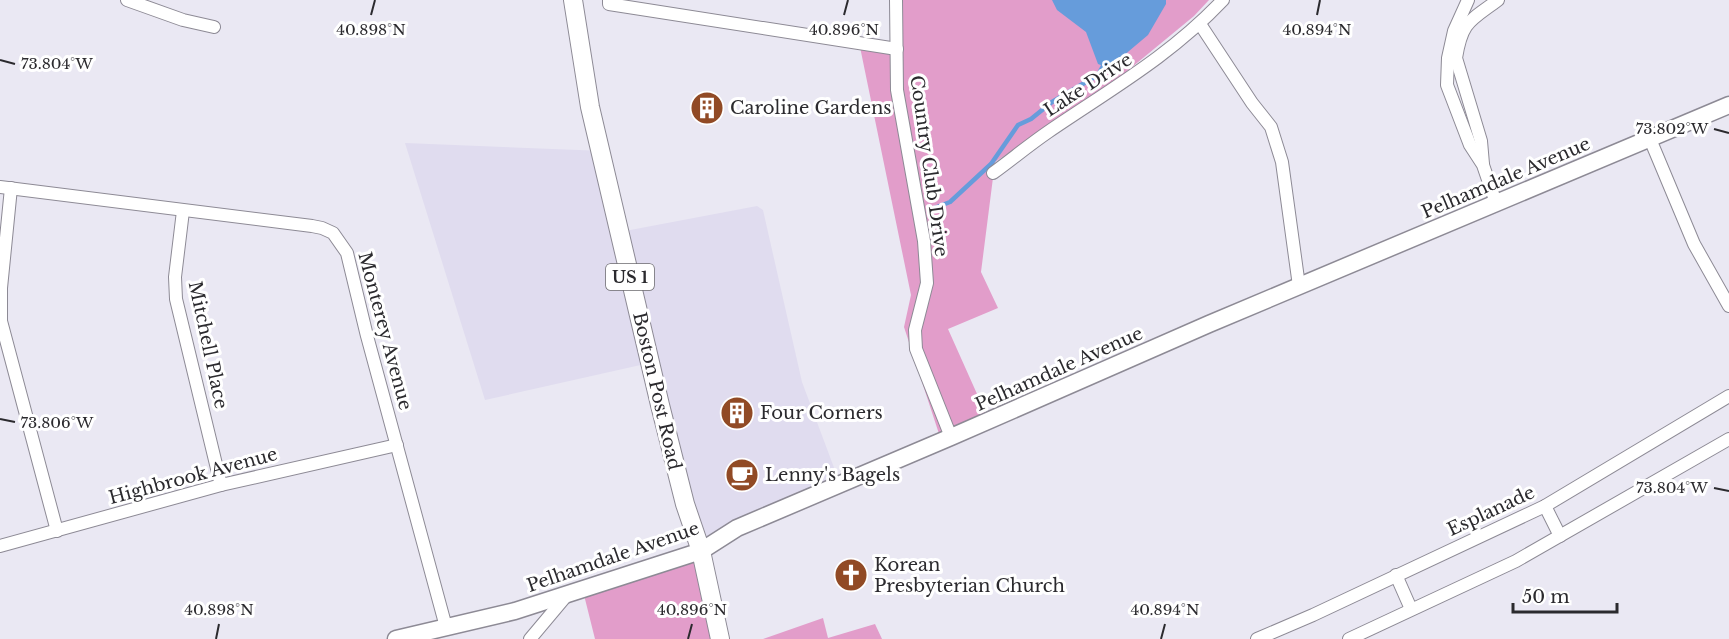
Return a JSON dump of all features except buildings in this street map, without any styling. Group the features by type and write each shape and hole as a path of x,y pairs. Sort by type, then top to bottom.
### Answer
{"main road":[{"name":"Boston Post Road","path":"573,0 590,107 660,405 685,504 701,551 720,639"}],"street":[{"path":"127,0 183,20 214,27"},
{"path":"609,0 609,4 897,49"},
{"name":"Country Club Drive","path":"896,0 897,90 924,241 927,283 915,330 916,349 951,437"},
{"name":"Lake Drive","path":"993,173 1047,133 1149,66 1200,24 1223,0"},
{"path":"1468,0 1454,31 1448,58 1447,85 1470,145 1483,165"},
{"path":"1496,203 1483,165 1481,141 1456,58 1458,44 1466,23 1498,0"},
{"path":"1200,24 1252,103 1271,127 1282,162 1299,286"},
{"name":"Pelhamdale Avenue","path":"401,638 515,611 701,551 736,528 1299,286 1729,105"},
{"path":"1650,139 1694,244 1729,306"},
{"path":"6,187 1,321 57,531"},
{"name":"Monterey Avenue","path":"6,187 312,226 333,233 347,253 367,336 446,627"},
{"name":"Mitchell Place","path":"183,211 175,277 176,299 221,485"},
{"name":"Esplanade","path":"1257,639 1545,506 1729,396"},
{"path":"1349,639 1516,561 1729,439"},
{"name":"Highbrook Avenue","path":"0,546 221,485 397,445"},
{"path":"1545,506 1560,536"},
{"path":"1396,575 1412,609"},
{"path":"530,639 567,595"}],"shaded area":[{"path":"897,0 1209,0 1194,16 1109,86 995,162 981,272 998,308 948,329 990,423 942,443 904,327 911,295 860,47 902,50"},
{"path":"405,143 604,151 625,231 757,206 763,210 802,382 839,481 701,551 654,362 485,400"},
{"path":"701,551 725,639 595,639 584,595"},
{"path":"823,618 828,638 875,624 882,639 763,639"}],"water":[{"path":"1052,0 1166,0 1166,4 1148,35 1116,62 1106,67 1098,64 1086,32 1057,10"}],"waterway":[{"path":"932,209 950,202 991,164 1018,125 1031,119 1052,102 1098,75 1103,66"}],"place":[{"name":"Caroline Gardens","path":"707,108"},
{"name":"Four Corners","path":"737,413"},
{"name":"Lenny's Bagels","path":"742,475"},
{"name":"Korean Presbyterian Church","path":"851,575"}]}
